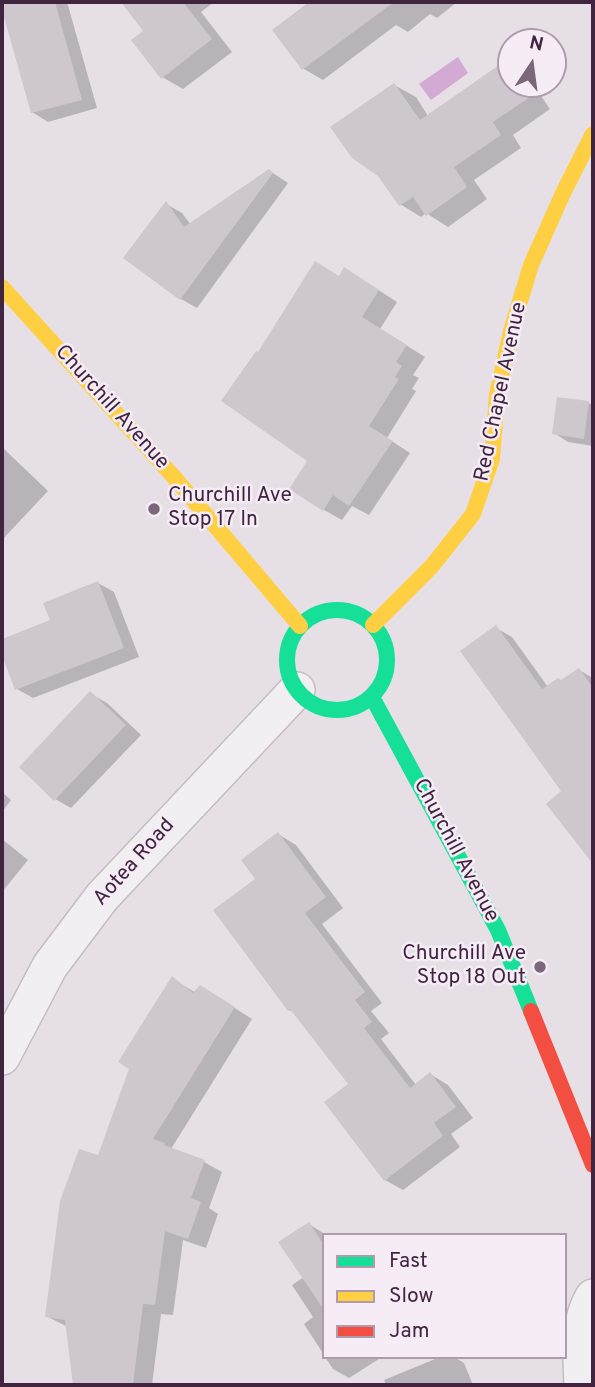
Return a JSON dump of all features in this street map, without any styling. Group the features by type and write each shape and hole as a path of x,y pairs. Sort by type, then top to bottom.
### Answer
{"street":[{"name":"Red Chapel Avenue","path":"373,625 432,566 473,514 492,459 497,395 511,331 531,265 593,134"},
{"name":"Churchill Avenue","path":"2,287 173,477 300,626"},
{"path":"329,611 345,611 360,616 373,625 382,638 387,669 382,684 372,697 359,705 342,710 325,709 309,702 296,690 289,674 287,657 291,640 300,626 314,615 329,611"},
{"name":"Aotea Road","path":"2,1057 50,966 102,897 296,690"},
{"name":"Churchill Avenue","path":"372,697 498,930 593,1165"},
{"path":"582,1385 580,1342 587,1307 593,1297"}],"shaded area":[{"path":"458,57 468,73 431,100 419,84"}],"building":[{"path":"2,2 55,2 82,100 31,113"},
{"path":"121,2 183,2 212,39 161,79 131,40 143,31"},
{"path":"309,2 394,2 302,70 272,30"},
{"path":"497,67 497,98 529,98 493,122 501,135 454,167 467,187 426,216 413,197 399,206 378,176 352,158 330,127 394,83 420,120"},
{"path":"269,169 273,173 180,300 123,258 166,201 184,227"},
{"path":"315,261 339,276 344,267 379,290 362,317 407,345 396,362 402,366 395,377 399,379 369,426 393,441 349,506 333,495 323,511 289,489 307,461 221,401 256,351 258,352"},
{"path":"557,397 589,401 584,439 552,434"},
{"path":"98,581 124,648 15,690 2,655 2,639 50,620 43,603"},
{"path":"496,625 542,689 579,668 593,688 593,864 546,804 561,791 460,651"},
{"path":"90,691 126,725 54,801 19,767"},
{"path":"278,832 326,897 305,913 365,992 355,1000 372,1022 364,1028 410,1088 430,1072 456,1107 434,1123 443,1136 384,1181 324,1102 348,1084 290,1009 288,1011 213,910 255,879 241,860"},
{"path":"172,976 193,993 200,985 235,1007 153,1139 205,1160 191,1198 201,1202 188,1239 165,1231 155,1305 143,1304 133,1385 73,1385 65,1320 45,1317 60,1201 79,1149 98,1155 129,1069 118,1062"},
{"path":"309,1222 322,1242 322,1307 278,1242"}],"traffic: fast":[{"path":"337,610 356,614 372,625 383,641 387,660 383,679 372,695 356,706 337,710 318,706 302,695 291,679 287,660 291,641 302,625 318,614 337,610"},
{"path":"372,697 498,930 531,1011"}],"traffic: slow":[{"path":"373,625 432,566 473,514 492,459 497,395 511,331 531,265 593,134"},
{"path":"2,287 173,476 300,626"}],"traffic: jam":[{"path":"531,1011 593,1165"}],"place":[{"name":"Churchill Ave Stop 17 In","path":"154,509"},
{"name":"Churchill Ave Stop 18 Out","path":"540,967"}]}
